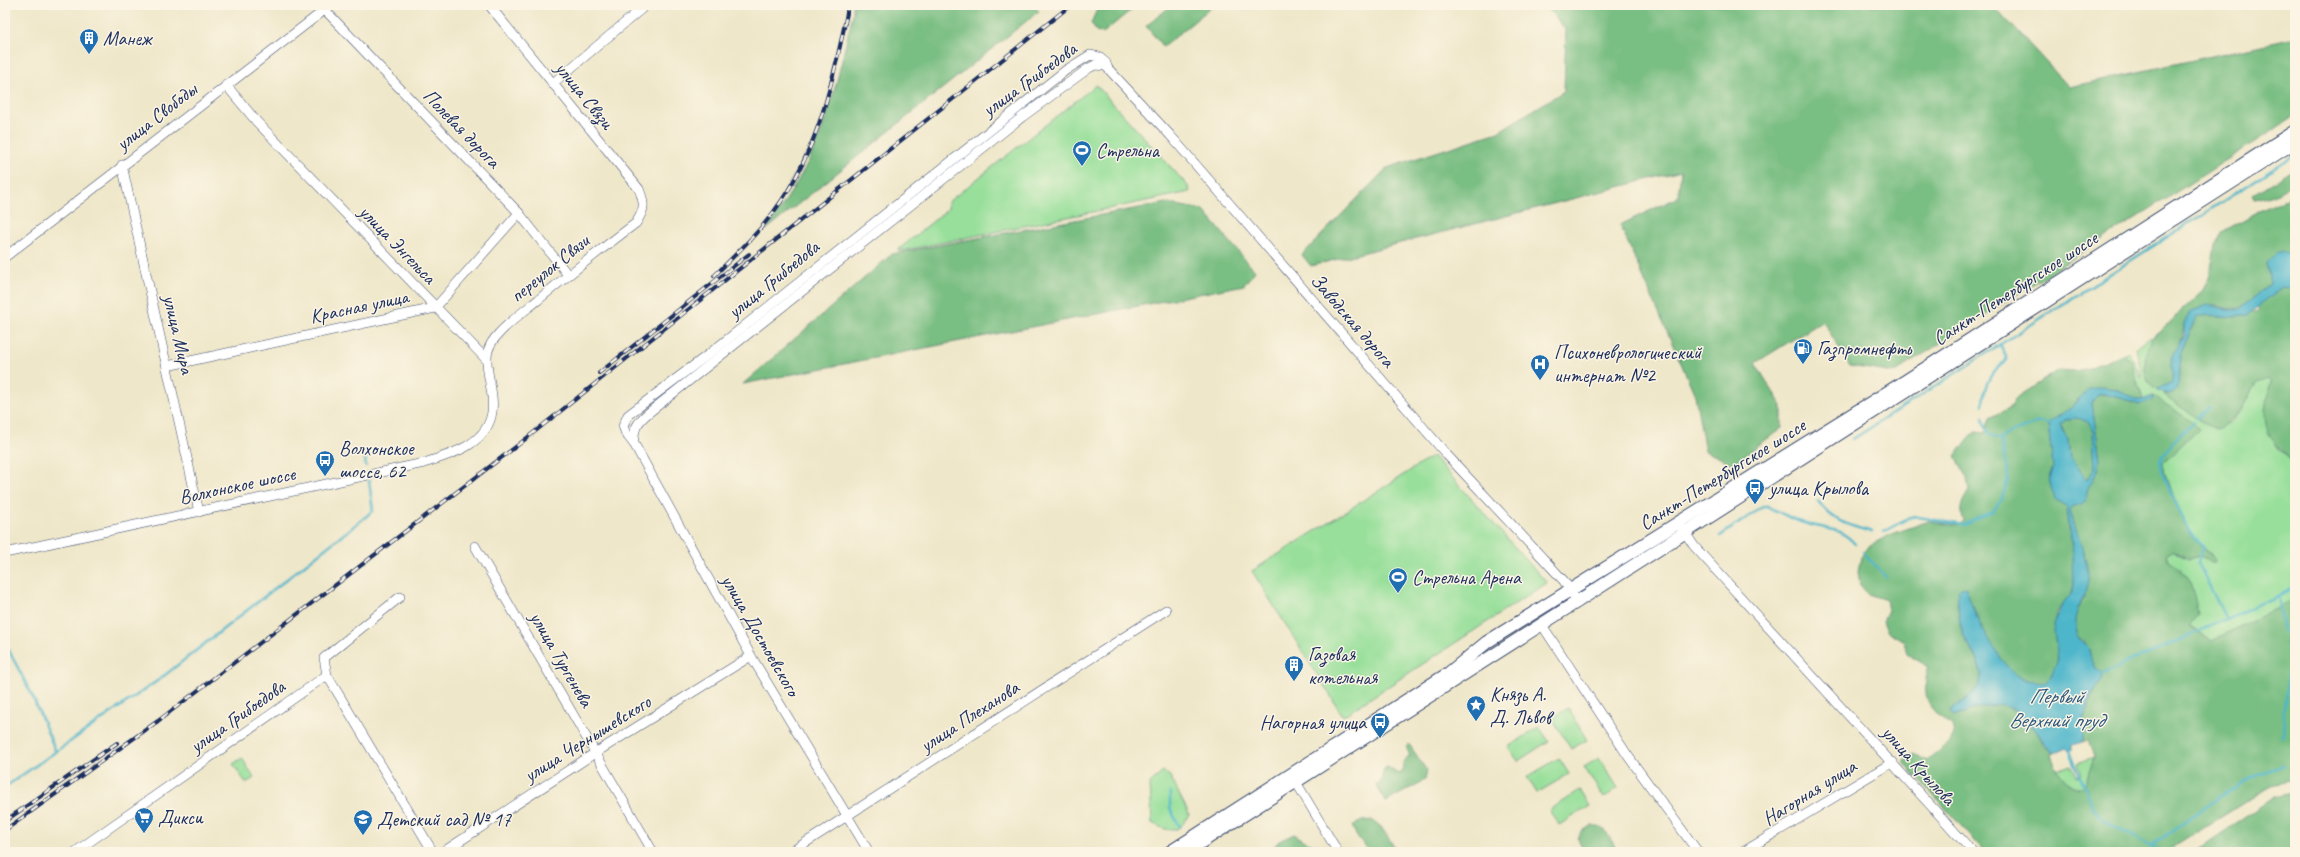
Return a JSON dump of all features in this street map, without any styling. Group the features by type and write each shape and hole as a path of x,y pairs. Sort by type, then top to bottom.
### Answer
{"main road":[{"name":"Санкт-Петербургское шоссе","path":"1170,852 1449,673 1487,642 1900,385 2295,131"},
{"name":"Санкт-Петербургское шоссе","path":"1186,852 1686,534 2295,142"}],"street":[{"name":"улица Связи","path":"489,5 639,189 643,200 643,211"},
{"path":"552,84 646,5"},
{"name":"улица Свободы","path":"5,257 328,7"},
{"name":"Полевая дорога","path":"328,7 519,213 568,275"},
{"name":"улица Грибоедова","path":"634,444 626,434 623,426 628,415 709,354 1066,70 1090,55 1099,57 1104,64"},
{"name":"улица Грибоедова","path":"634,444 633,431 636,426 653,410 1022,117 1095,64 1104,64"},
{"name":"Заводская дорога","path":"1104,64 1447,455 1564,581 1578,603"},
{"name":"улица Энгельса","path":"226,85 257,122 434,308 486,360"},
{"name":"улица Мира","path":"122,165 168,366 199,512"},
{"name":"переулок Связи","path":"486,360 487,349 504,328 568,275 636,223 643,211"},
{"name":"Красная улица","path":"168,366 434,308 519,213"},
{"name":"Волхонское шоссе","path":"5,553 424,464 450,455 473,442 482,433 492,417 492,397 486,360"},
{"name":"улица Достоевского","path":"628,432 751,656 869,852"},
{"name":"улица Крылова","path":"1679,523 1686,534 1974,852"},
{"name":"улица Тургенева","path":"475,546 654,852"},
{"path":"400,597 324,658 327,675 433,852"},
{"name":"улица Плеханова","path":"791,852 1166,610"},
{"path":"1542,625 1628,756 1698,852"},
{"name":"улица Чернышевского","path":"443,852 595,753 751,656"},
{"name":"улица Грибоедова","path":"75,852 327,675"},
{"name":"Нагорная улица","path":"1744,852 1893,762"},
{"path":"1296,782 1338,852"}],"green space":[{"path":"853,5 1033,5 1039,11 766,230 798,181 821,133 841,65 853,14"},
{"path":"1099,5 1137,5 1103,33 1096,31 1091,23"},
{"path":"1172,5 1214,5 1163,47 1146,26"},
{"path":"1545,5 1993,5 2069,87 2295,38 2295,116 1894,373 1850,366 1823,321 1755,363 1782,406 1782,428 1733,464 1705,451 1695,395 1620,225 1678,197 1681,171 1311,266 1302,255 1387,168 1498,132 1564,91 1566,30"},
{"name":"Стрельна","path":"1096,85 1188,186 1190,192 906,250 898,250 948,209 948,202"},
{"path":"2295,168 2295,183 2274,195 2255,200 2253,195"},
{"path":"2288,198 2295,199 2295,256 2283,253 2273,257 2267,263 2270,284 2245,306 2232,309 2214,305 2184,323 2184,329 2173,360 2172,382 2156,390 2147,379 2145,372 2147,351 2152,338 2204,290 2210,275 2215,245 2222,232 2259,211"},
{"path":"1166,203 1203,210 1255,271 1244,285 743,384 892,254"},
{"path":"2282,287 2295,289 2295,464 2276,445 2267,428 2265,408 2271,382 2268,379 2256,383 2237,415 2218,429 2202,422 2163,394 2168,394 2175,391 2178,385 2180,355 2197,317 2233,317 2253,311 2257,312 2260,309 2257,306"},
{"path":"2162,329 2152,339 2145,360 2145,371 2152,386 2208,424 2231,423 2240,412 2256,383 2267,379 2271,382 2265,411 2278,449 2295,464 2295,598 2212,641 2189,625 2182,569 2169,561 2167,554 2173,550 2186,557 2201,557 2206,560 2212,555 2198,543 2187,527 2172,493 2163,463 2198,429 2153,396 2143,400 2141,391 2122,354 2129,351 2140,376 2142,377 2136,348"},
{"path":"2122,354 2130,360 2143,400 2136,400 2116,389 2078,399 2071,407 2048,424 2053,467 2049,478 2055,499 2067,507 2075,569 2072,593 2056,615 2055,632 2058,656 2052,673 2045,682 2032,682 2020,677 1999,657 1990,644 1973,605 1957,601 1962,632 1979,666 1980,679 1978,686 1972,693 1950,711 1953,716 1977,707 2004,704 2026,719 2037,732 2045,747 2054,752 2051,753 2057,769 2068,782 2077,789 2085,785 2094,757 2088,740 2082,742 2085,728 2083,720 2096,688 2098,671 2092,663 2090,651 2084,641 2076,634 2074,622 2075,613 2084,597 2086,562 2070,511 2087,498 2087,490 2100,460 2092,403 2098,395 2114,394 2133,403 2153,400 2153,396 2185,417 2198,429 2163,463 2171,493 2186,526 2192,535 2215,560 2214,563 2201,557 2188,559 2173,550 2167,554 2169,561 2182,571 2190,583 2198,614 2189,626 2212,641 2295,598 2295,780 2272,785 2166,852 1985,852 1903,762 1913,753 1927,761 1949,743 1954,735 1952,725 1937,714 1928,701 1925,686 1929,667 1907,654 1904,641 1887,631 1883,621 1888,611 1886,600 1868,594 1860,585 1858,572 1861,557 1870,545 1892,534 1929,521 1958,526 1963,521 1961,509 1964,499 1969,491 1967,478 1955,457 1969,438 1975,432 1985,433 1990,418 2009,408 2017,397 2058,370 2076,371 2089,368"},
{"path":"2074,418 2086,422 2093,431 2095,469 2085,480 2078,466 2070,458 2068,440 2061,425 2065,420"},
{"name":"Стрельна Арена","path":"1433,456 1547,583 1343,716 1252,571"},
{"path":"1568,708 1587,740 1571,749 1552,718"},
{"path":"1539,727 1549,741 1518,761 1508,747"},
{"path":"1409,744 1427,771 1425,780 1386,802 1376,785 1380,782 1384,769 1387,767 1398,774 1402,772 1404,767 1403,762 1410,756 1406,747"},
{"path":"2094,757 2085,785 2080,789 2064,780 2057,770 2072,765 2077,776 2082,774 2078,763"},
{"path":"242,758 254,778 246,783 233,764"},
{"path":"1559,758 1569,774 1537,793 1527,777"},
{"path":"1599,758 1618,788 1604,798 1584,767"},
{"path":"1163,772 1170,776 1189,814 1182,825 1174,830 1164,829 1152,823 1150,783"},
{"path":"1580,790 1590,806 1559,825 1549,810"},
{"path":"2295,792 2295,852 2194,852 2275,797"},
{"path":"1372,820 1381,827 1398,852 1370,852 1356,835 1352,826 1362,821"},
{"path":"1591,826 1599,826 1608,834 1618,852 1585,852 1578,839 1581,831"},
{"path":"1294,834 1307,842 1327,848 1329,852 1269,852 1279,841"}],"water":[{"path":"2285,252 2295,256 2295,289 2282,287 2247,315 2234,317 2210,315 2197,317 2180,355 2178,385 2175,391 2168,394 2157,391 2172,382 2172,357 2184,335 2184,323 2189,313 2206,305 2233,310 2241,309 2270,284 2267,263 2277,253"},
{"name":"Первый Верхний пруд","path":"2101,387 2116,389 2136,400 2143,400 2153,396 2153,400 2140,405 2114,395 2104,394 2098,395 2092,403 2100,460 2098,471 2087,490 2087,498 2083,504 2072,508 2070,511 2083,550 2088,573 2086,589 2076,617 2076,632 2089,648 2095,666 2103,674 2102,681 2092,695 2083,720 2085,728 2082,742 2072,745 2072,750 2069,751 2066,748 2054,752 2046,746 2028,720 2018,712 2009,708 1989,706 1953,716 1950,711 1972,693 1978,686 1981,679 1981,673 1976,658 1962,631 1958,611 1958,591 1961,588 1966,587 1976,617 1999,656 2013,672 2026,680 2045,682 2051,676 2058,659 2053,625 2063,603 2073,592 2074,583 2073,554 2067,507 2055,499 2049,478 2053,467 2048,424 2071,407 2089,389","holes":["2074,418 2086,422 2093,431 2095,469 2086,480 2078,466 2070,458 2068,440 2061,425 2065,420"]}],"waterway":[{"path":"1853,439 2295,155"},
{"path":"1983,405 1988,380 1995,370 2006,361 2006,357 2000,344"},
{"path":"2196,419 2210,408"},
{"path":"1983,417 1988,432 2001,439"},
{"path":"1884,532 1913,516 1963,525 1993,511 2002,499 2008,478 2001,439 2004,436 2039,422 2048,424"},
{"path":"2193,423 2169,446 2165,452 2162,457 2162,470 2169,490 2180,513 2195,538 2204,547 2198,563 2226,619"},
{"path":"364,451 366,466"},
{"path":"5,787 160,679 373,511 369,481"},
{"path":"1818,501 1829,514 1835,518 1848,525 1872,532"},
{"path":"1720,536 1764,506 1801,522 1836,531 1849,538 1855,544"},
{"path":"1863,552 1886,577"},
{"path":"2103,674 2295,588"},
{"path":"2278,596 2284,631"},
{"path":"2283,738 2284,708 2290,662 2286,640"},
{"path":"5,643 31,693 56,752"},
{"path":"2070,751 2097,816 2161,852"},
{"path":"2150,846 2232,790 2249,780 2284,765"},
{"path":"1170,792 1170,808 1179,826"}],"railway":[{"path":"714,276 765,223 782,200 797,175 809,150 828,96 847,13 847,5"},
{"path":"5,830 158,721 518,445 1071,5"},
{"path":"599,373 749,254"},
{"path":"5,821 117,743"}],"place":[{"name":"Манеж","path":"89,55"},
{"name":"Стрельна","path":"1082,167"},
{"name":"Газпромнефть","path":"1803,365"},
{"name":"Психоневрологический интернат №2","path":"1540,381"},
{"name":"Волхонское шоссе, 62","path":"325,477"},
{"name":"улица Крылова","path":"1755,505"},
{"name":"Стрельна Арена","path":"1398,594"},
{"name":"Газовая котельная","path":"1294,682"},
{"name":"Князь А. Д. Львов","path":"1476,722"},
{"name":"Нагорная улица","path":"1380,739"},
{"name":"Дикси","path":"144,834"},
{"name":"Детский сад № 17","path":"363,836"}]}
